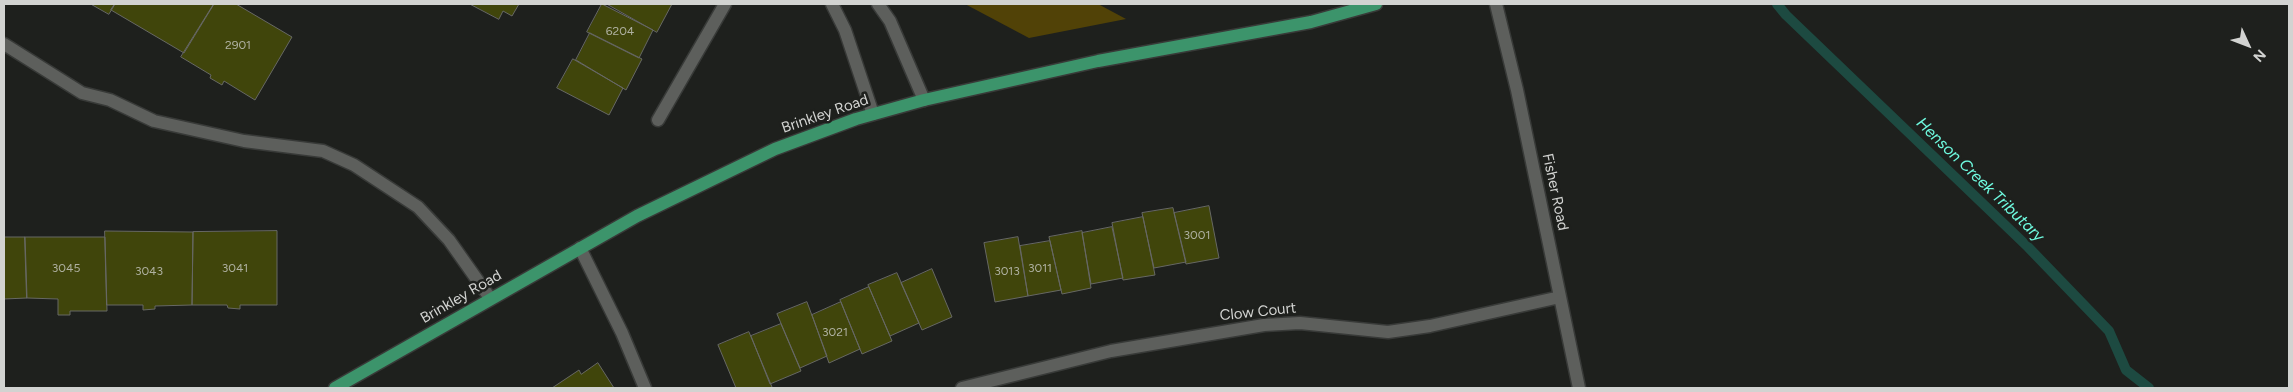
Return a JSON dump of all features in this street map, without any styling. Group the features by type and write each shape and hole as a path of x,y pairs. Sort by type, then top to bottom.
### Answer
{"main road":[{"name":"Brinkley Road","path":"335,388 637,216 776,149 872,114 924,100 1098,61 1311,22 1376,4"}],"street":[{"path":"658,120 725,4"},
{"path":"832,4 846,30 872,114"},
{"path":"878,4 890,21 924,100"},
{"name":"Fisher Road","path":"1496,4 1518,90 1579,388"},
{"path":"4,44 82,93 110,100 154,121 244,141 323,151 354,165 418,207 449,240 490,298"},
{"path":"580,248 622,334 645,388"},
{"name":"Clow Court","path":"962,388 1112,351 1264,325 1300,323 1388,332 1430,326 1560,297"}],"shaded area":[{"path":"965,4 1098,4 1126,19 1029,38"}],"building":[{"path":"91,4 115,4 109,14"},
{"path":"115,4 214,4 184,53 111,10"},
{"path":"214,4 236,4 292,37 255,100 224,81 222,85 210,78 211,75 181,57"},
{"path":"470,4 519,4 512,16 503,11 499,19"},
{"path":"602,4 653,30 639,58 587,32"},
{"path":"607,4 672,4 657,32"},
{"path":"590,33 642,59 626,90 576,60"},
{"path":"573,59 623,88 609,115 557,88"},
{"path":"1209,206 1219,258 1186,264 1174,213"},
{"path":"1173,208 1186,262 1154,268 1142,213"},
{"path":"1143,217 1155,275 1123,280 1112,223"},
{"path":"1112,227 1123,278 1091,284 1082,233"},
{"path":"105,231 193,232 192,305 155,306 155,309 143,310 143,305 107,305"},
{"path":"277,231 277,305 240,305 240,309 228,308 227,305 192,305 193,232"},
{"path":"1082,231 1091,288 1062,294 1049,237"},
{"path":"4,237 25,237 27,298 4,299"},
{"path":"25,237 105,237 107,311 70,311 70,315 58,315 58,299 27,298"},
{"path":"1018,237 1028,296 995,302 984,243"},
{"path":"1050,241 1061,290 1028,296 1020,246"},
{"path":"932,269 952,317 922,330 901,283"},
{"path":"897,273 919,323 890,336 868,285"},
{"path":"869,287 892,341 862,354 840,300"},
{"path":"807,302 827,356 800,368 777,314"},
{"path":"841,302 860,349 829,363 812,315"},
{"path":"781,324 801,371 770,384 751,336"},
{"path":"749,332 772,387 736,388 718,345"},
{"path":"598,363 614,388 552,388 579,370 581,374"}],"waterway":[{"name":"Henson Creek Tributary","path":"1777,4 1786,15 2028,247 2109,331 2126,370 2149,388"}]}
